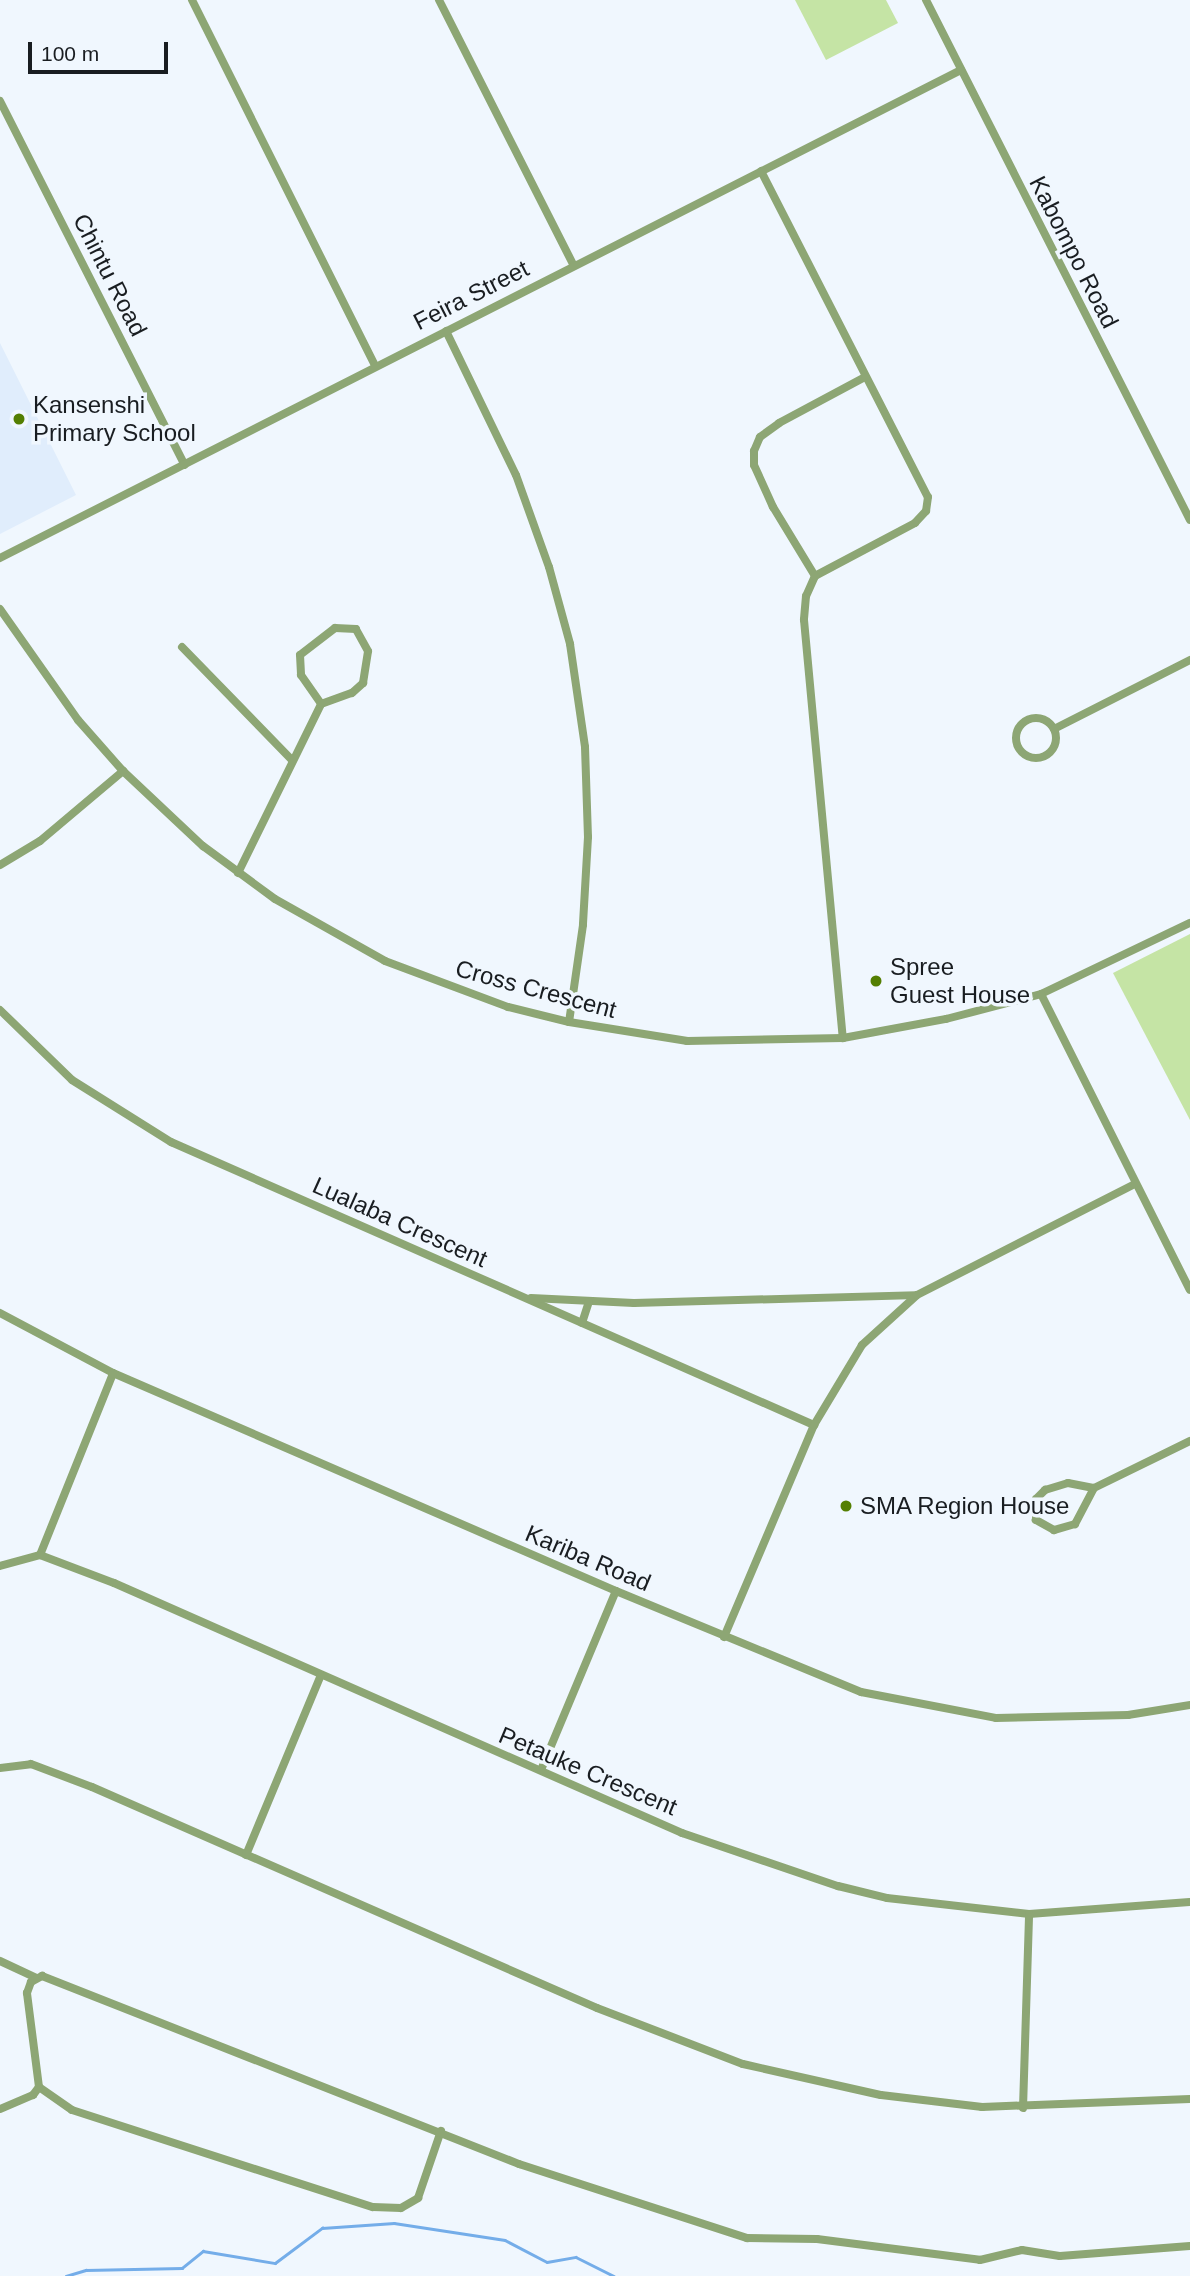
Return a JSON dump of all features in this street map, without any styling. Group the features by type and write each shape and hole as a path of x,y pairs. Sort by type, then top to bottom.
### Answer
{"street":[{"path":"192,0 375,366"},
{"path":"439,0 573,264"},
{"name":"Kabompo Road","path":"926,0 1190,520"},
{"name":"Feira Street","path":"0,558 573,264 961,70"},
{"name":"Chintu Road","path":"0,102 185,465"},
{"path":"761,171 928,497 926,511 891,539 815,576 806,596 804,620 843,1038"},
{"path":"446,331 516,475 549,567 570,644 585,747 588,837 583,925 569,1022"},
{"path":"815,576 773,507 754,465 754,451 760,437 779,423 865,377"},
{"name":"Cross Crescent","path":"0,609 78,720 123,771 238,873 318,925 385,961 496,1003 569,1022 687,1041 843,1038 946,1019 1041,994 1190,923"},
{"path":"238,873 321,704 352,693 363,683 368,651 356,629 335,628 300,655 300,675 321,704"},
{"path":"182,648 292,760"},
{"path":"1054,729 1190,660"},
{"path":"1041,719 1054,729 1055,745 1043,757 1026,757 1016,744 1024,722 1041,719"},
{"path":"0,865 40,841 123,771"},
{"path":"1041,994 1190,1290"},
{"name":"Lualaba Crescent","path":"0,1010 72,1080 171,1142 814,1424"},
{"path":"724,1637 814,1424 852,1357 917,1295 1135,1184"},
{"path":"524,1298 589,1302 917,1295"},
{"path":"582,1323 589,1302"},
{"name":"Kariba Road","path":"0,1313 113,1373 616,1591 861,1692 971,1715 1063,1719 1128,1715 1190,1705"},
{"path":"0,1566 40,1555 113,1373"},
{"path":"1094,1488 1068,1483 1045,1490 1036,1499 1036,1520 1054,1530 1075,1524 1094,1488 1190,1441"},
{"name":"Petauke Crescent","path":"40,1555 114,1583 721,1849 838,1886 887,1898 1029,1914 1190,1902"},
{"path":"541,1770 616,1591"},
{"path":"246,1855 321,1675"},
{"path":"0,1768 36,1766 597,2008 743,2064 881,2095 1023,2108 1190,2099"},
{"path":"1023,2108 1029,1914"},
{"path":"0,1961 36,1978 102,1999 612,2197 759,2240 817,2239 980,2260 1022,2250 1060,2256 1190,2246"},
{"path":"0,2109 33,2095 39,2087 27,1993 36,1978"},
{"path":"39,2087 72,2110 373,2207 401,2208 418,2198 442,2131"}],"shaded area":[{"name":"Kansenshi Primary School","path":"0,343 76,495 0,534"}],"green space":[{"path":"795,0 886,0 898,23 826,60"},
{"path":"1190,934 1190,1120 1113,973"}],"waterway":[{"path":"66,2276 86,2270 182,2268 203,2251 275,2263 322,2228 394,2223 505,2240 547,2262 576,2257 614,2276"}],"place":[{"name":"Kansenshi Primary School","path":"19,419"},
{"name":"Spree Guest House","path":"876,981"},
{"name":"SMA Region House","path":"846,1506"}]}
